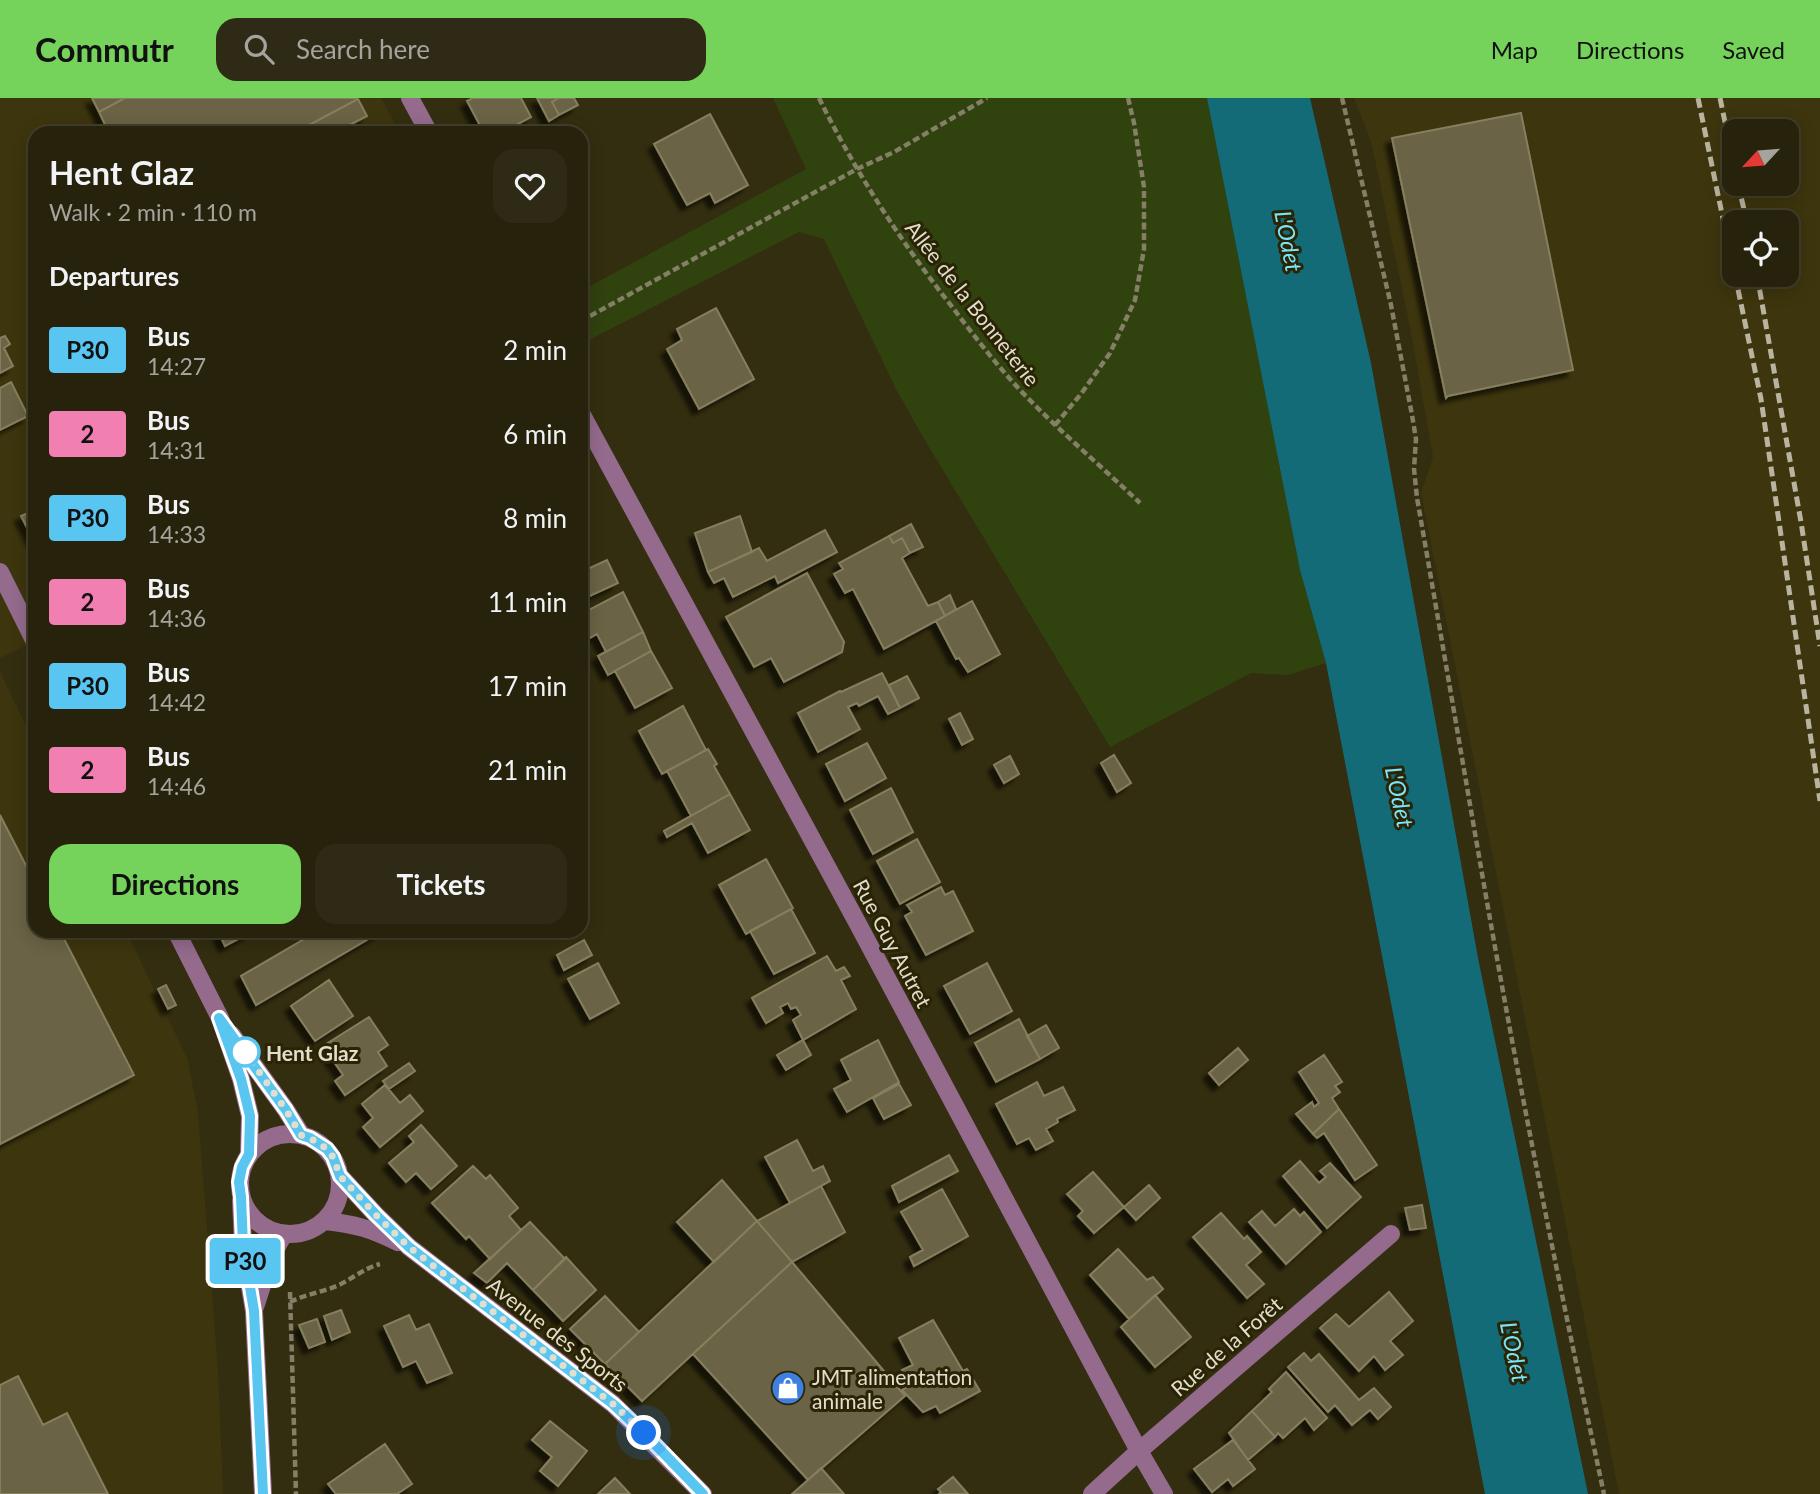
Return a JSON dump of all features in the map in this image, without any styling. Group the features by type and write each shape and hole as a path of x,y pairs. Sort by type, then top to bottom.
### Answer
{"street":[{"path":"410,98 425,126"},
{"name":"Rue Guy Autret","path":"588,426 1164,1494"},
{"path":"0,572 28,628"},
{"path":"179,938 219,1018 247,1097 250,1116 249,1154"},
{"path":"219,1018 301,1135"},
{"path":"241,1197 246,1209 262,1227 284,1234 307,1233 325,1222 335,1209 340,1193 340,1176 327,1149 301,1135 272,1137 249,1154 242,1167 239,1182 243,1245 254,1311 263,1494"},
{"name":"Avenue des Sports","path":"340,1176 409,1247 613,1404 703,1494"},
{"name":"Avenue des Sports","path":"325,1222 351,1223 409,1247"},
{"path":"254,1311 272,1255 284,1234"},
{"name":"Rue de la Forêt","path":"1092,1494 1391,1234"}],"path":[{"name":"Allée de la Bonneterie","path":"819,98 857,169 892,226 995,362 1055,425 1140,503"},
{"path":"588,317 857,169 914,142 987,98"},
{"path":"1055,425 1110,353 1135,300 1144,249 1144,187 1128,98"},
{"path":"1342,98 1388,292 1412,415 1416,439 1414,469 1417,498 1479,859 1566,1318 1604,1494"},
{"path":"290,1302 339,1285 375,1265"},
{"path":"290,1283 296,1494"}],"shaded area":[{"path":"0,98 381,98 396,126 28,126 28,644 0,658"},
{"path":"1354,98 1820,98 1820,1494 1619,1494 1421,493 1433,457 1409,322 1371,141"},
{"path":"0,672 28,730 28,938 129,938 187,1058 198,1112 218,1370 223,1494 0,1494"}],"green space":[{"path":"773,98 1207,98 1300,570 1326,663 1288,675 1251,673 1110,747 897,391 824,239 799,232 589,340 588,287 806,169"}],"water":[{"name":"L'Odet","path":"1207,98 1310,98 1371,363 1478,958 1588,1494 1485,1494 1326,663 1300,570"}],"building":[{"path":"92,98 125,98 99,112"},
{"path":"125,98 358,99 307,126 106,126 99,112"},
{"path":"473,98 521,98 531,117 514,126 480,126 467,101"},
{"path":"537,98 559,98 552,102 559,115 549,121"},
{"path":"559,98 574,98 578,105 559,115 552,102"},
{"path":"358,99 367,116 348,126 307,126"},
{"path":"1521,113 1573,370 1446,398 1392,138"},
{"path":"710,114 748,185 715,203 710,193 687,205 654,144"},
{"path":"716,308 754,379 699,409 667,349 682,340 677,329"},
{"path":"5,336 10,344 4,348 13,366 0,373 0,338"},
{"path":"11,382 28,416 0,430 0,388"},
{"path":"28,513 28,530 21,516"},
{"path":"740,516 752,552 708,572 695,533"},
{"path":"911,524 923,547 910,553 902,538 893,543 889,536"},
{"path":"825,530 837,552 778,583 775,576 733,597 724,578 714,583 708,572 759,548 767,561"},
{"path":"889,536 893,543 902,538 910,553 902,558 928,606 938,602 945,616 884,649 853,589 845,593 834,574 843,569 839,563"},
{"path":"607,560 618,583 588,597 588,569"},
{"path":"807,573 844,642 842,652 784,682 771,658 754,667 726,617"},
{"path":"623,592 643,632 606,652 597,634 588,639 588,610"},
{"path":"950,595 956,609 945,616 938,602"},
{"path":"972,601 1000,654 968,672 959,658 956,659 936,621"},
{"path":"643,632 651,651 608,675 598,656"},
{"path":"651,651 672,688 635,708 615,671"},
{"path":"882,673 900,708 888,714 878,696 859,706 857,703 848,707 860,729 818,752 798,713"},
{"path":"907,676 919,698 900,708 889,685"},
{"path":"683,706 706,750 662,774 639,731"},
{"path":"960,713 973,739 962,745 949,719"},
{"path":"867,743 886,778 845,801 826,764"},
{"path":"708,749 730,794 691,816 667,771"},
{"path":"1114,755 1131,783 1117,792 1101,763"},
{"path":"1010,756 1019,774 1004,783 994,765"},
{"path":"891,788 913,832 873,854 850,810"},
{"path":"730,794 750,830 708,853 692,823 667,837 664,831"},
{"path":"0,815 28,869 28,938 64,938 134,1075 0,1144"},
{"path":"917,839 940,882 900,904 877,861"},
{"path":"766,859 793,908 746,934 719,885"},
{"path":"941,887 945,895 953,891 973,931 926,955 905,916 912,912 907,905"},
{"path":"791,909 815,953 774,974 750,931"},
{"path":"221,938 240,938 225,946"},
{"path":"306,938 370,938 256,1005 241,976"},
{"path":"584,940 592,955 564,970 557,955"},
{"path":"827,956 836,971 844,967 850,976 841,980 856,1009 803,1040 793,1020 801,1015 796,1007 791,1009 788,1003 780,1007 783,1013 766,1023 752,998"},
{"path":"598,963 619,1003 590,1019 568,979"},
{"path":"987,963 1012,1011 970,1034 944,986"},
{"path":"329,980 353,1016 315,1041 291,1006"},
{"path":"166,985 176,1005 168,1009 158,989"},
{"path":"369,1017 388,1045 378,1052 387,1066 345,1095 335,1081 343,1075 323,1046"},
{"path":"1019,1019 1040,1059 996,1082 975,1043"},
{"path":"1046,1025 1059,1048 1040,1059 1027,1036"},
{"path":"803,1040 811,1055 786,1070 777,1055"},
{"path":"878,1040 899,1082 847,1112 834,1089 851,1080 841,1060"},
{"path":"1238,1048 1248,1060 1219,1085 1209,1073"},
{"path":"1324,1055 1342,1082 1335,1086 1340,1092 1332,1098 1339,1109 1313,1134 1296,1114 1312,1102 1314,1107 1319,1103 1299,1072"},
{"path":"409,1063 415,1071 389,1089 383,1081"},
{"path":"1037,1082 1044,1096 1063,1087 1075,1110 1057,1119 1058,1122 1046,1129 1053,1141 1036,1150 1029,1138 1017,1144 996,1104"},
{"path":"899,1084 911,1105 884,1119 873,1098"},
{"path":"385,1085 400,1103 410,1095 423,1111 380,1147 363,1127 373,1118 362,1104"},
{"path":"1339,1109 1377,1165 1355,1180 1324,1133 1317,1138 1313,1134"},
{"path":"421,1125 457,1166 431,1189 416,1173 406,1182 389,1163 414,1142 409,1136"},
{"path":"797,1140 813,1171 823,1166 830,1181 790,1203 765,1157"},
{"path":"949,1155 958,1171 899,1202 892,1186"},
{"path":"1300,1161 1319,1183 1326,1177 1320,1171 1330,1163 1361,1197 1327,1228 1283,1176"},
{"path":"473,1166 486,1179 490,1175 518,1208 509,1216 521,1230 490,1259 469,1236 466,1239 432,1203"},
{"path":"1093,1172 1124,1207 1094,1233 1078,1216 1083,1211 1067,1194"},
{"path":"722,1180 757,1221 714,1262 677,1222"},
{"path":"1149,1185 1160,1198 1136,1220 1124,1207"},
{"path":"821,1186 845,1232 792,1262 757,1221"},
{"path":"942,1189 968,1236 914,1266 910,1257 923,1250 901,1212"},
{"path":"1422,1205 1426,1228 1410,1230 1405,1208"},
{"path":"1294,1209 1300,1216 1304,1212 1321,1232 1286,1264 1249,1222 1262,1211 1275,1226"},
{"path":"1221,1213 1244,1239 1247,1236 1261,1252 1246,1265 1264,1284 1247,1298 1193,1237"},
{"path":"757,1221 792,1262 642,1401 605,1364"},
{"path":"530,1222 565,1259 533,1290 507,1263 487,1283 474,1273"},
{"path":"1118,1249 1147,1280 1153,1277 1163,1289 1129,1319 1090,1275"},
{"path":"566,1257 596,1290 563,1321 533,1290"},
{"path":"792,1262 905,1396 808,1480 693,1354"},
{"path":"1389,1292 1413,1321 1390,1341 1403,1355 1385,1370 1374,1356 1359,1371 1320,1328 1336,1314 1349,1327"},
{"path":"1155,1295 1191,1337 1155,1367 1121,1327"},
{"path":"605,1296 639,1332 605,1364 570,1329"},
{"path":"341,1310 350,1332 332,1340 324,1316"},
{"path":"409,1315 416,1330 429,1324 452,1373 427,1383 416,1361 403,1367 384,1326"},
{"path":"317,1319 325,1342 309,1348 299,1325"},
{"path":"933,1320 963,1371 967,1369 980,1391 940,1413 936,1406 923,1412 902,1390 911,1385 902,1370 913,1365 899,1338"},
{"path":"1304,1353 1311,1361 1319,1354 1359,1400 1374,1388 1391,1407 1378,1419 1370,1410 1352,1425 1335,1405 1328,1412 1288,1367"},
{"path":"1286,1372 1327,1418 1314,1430 1305,1418 1283,1438 1278,1433 1275,1437 1252,1411 1272,1392 1269,1389"},
{"path":"18,1376 43,1425 67,1413 108,1494 0,1494 0,1385"},
{"path":"1252,1411 1275,1437 1248,1460 1229,1433"},
{"path":"550,1421 587,1451 558,1486 540,1471 552,1457 532,1440"},
{"path":"1233,1440 1255,1469 1233,1486 1228,1479 1212,1492 1194,1469"},
{"path":"385,1444 412,1484 397,1494 336,1494 328,1484"},
{"path":"821,1468 844,1494 792,1494 808,1480"},
{"path":"953,1477 968,1494 939,1494 941,1492 938,1489"},
{"path":"615,1478 630,1494 598,1494"}],"railway":[{"path":"1698,98 1722,214"},
{"path":"1720,98 1724,119"},
{"path":"1741,196 1744,210"},
{"path":"1738,287 1761,399 1820,801"},
{"path":"1759,287 1820,646"}],"bus line":[{"name":"P30","path":"263,1494 254,1311 243,1245 239,1182 242,1167 249,1154 250,1116 247,1097 219,1018 301,1135 327,1149 338,1166 340,1176 377,1216 409,1247 613,1404 703,1494"}],"place":[{"name":"Hent Glaz","path":"245,1052"},
{"name":"JMT alimentation animale","path":"788,1388"}],"route":[{"path":"245,1052 301,1135 327,1149 338,1166 340,1176 409,1247 613,1404 644,1433"}]}
